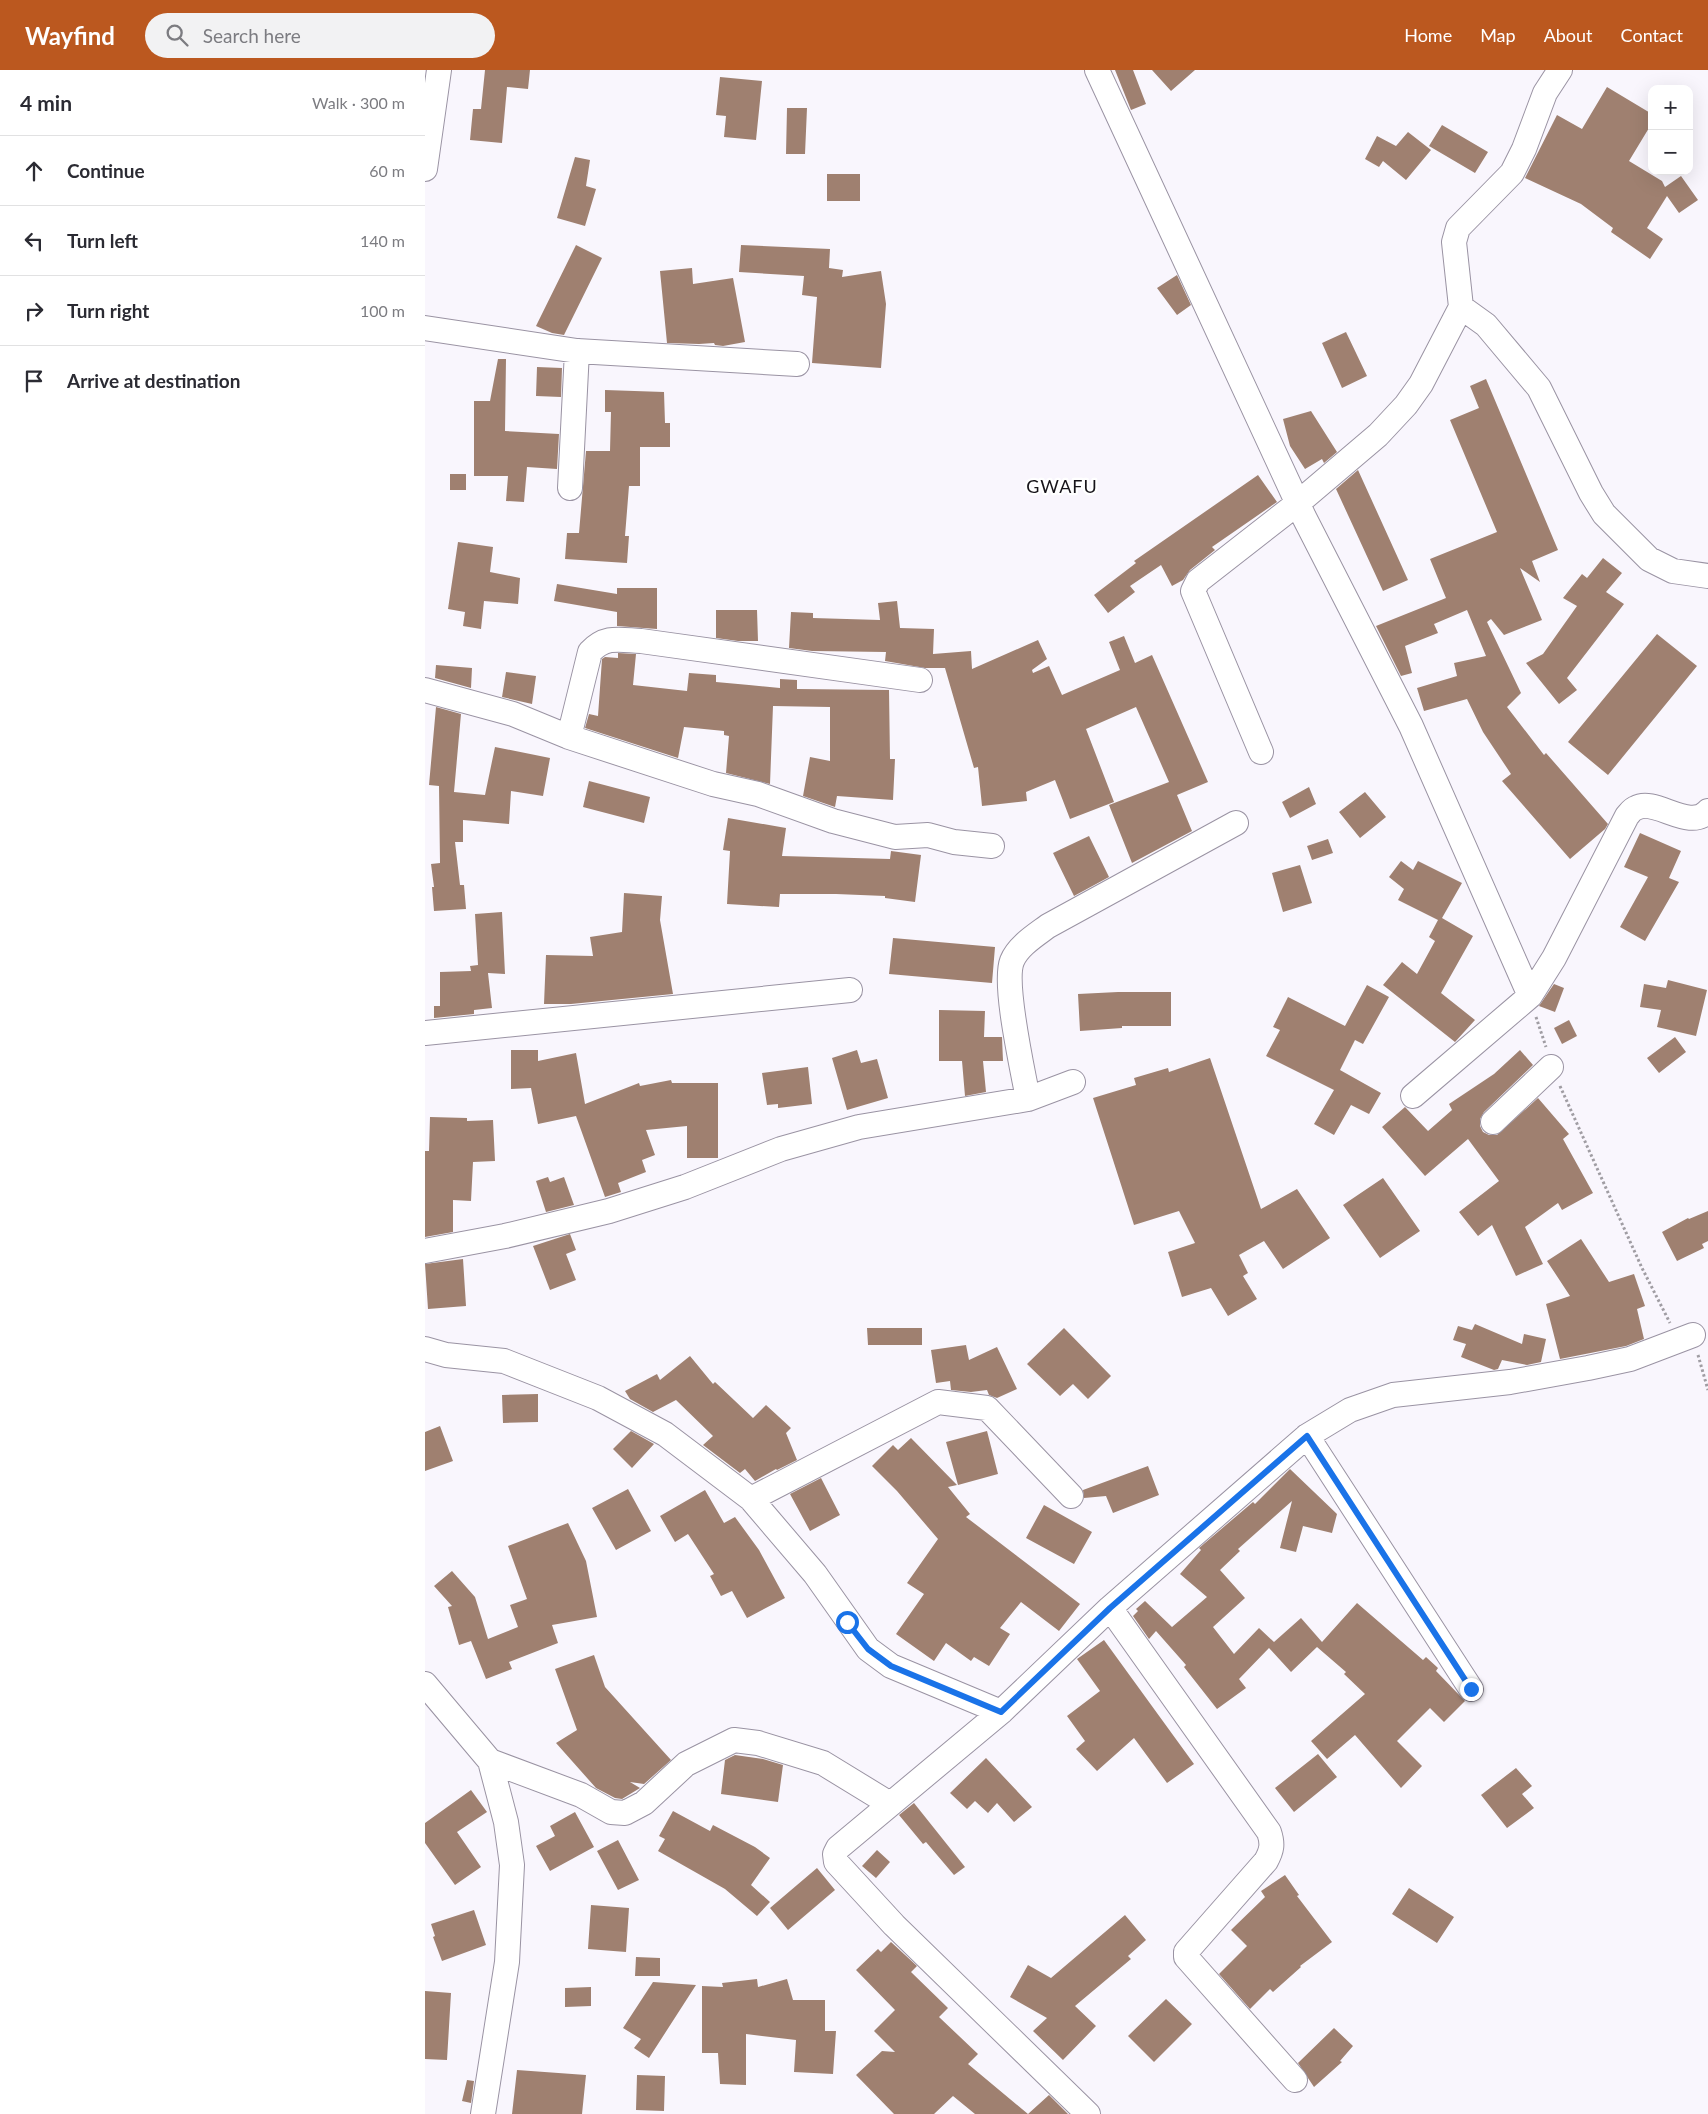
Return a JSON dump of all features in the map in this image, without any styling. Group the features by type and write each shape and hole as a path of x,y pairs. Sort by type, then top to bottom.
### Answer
{"street":[{"path":"425,169 439,70"},
{"path":"1097,70 1298,503 1411,726 1530,996"},
{"path":"1261,752 1193,591 1198,581 1298,503 1378,435 1406,406 1421,384 1461,307 1454,242 1458,228 1512,173 1524,149 1545,94 1560,70"},
{"path":"1461,307 1486,325 1539,388 1591,493 1604,514 1649,559 1673,571 1708,576"},
{"path":"425,328 577,351 797,364"},
{"path":"570,488 577,351"},
{"path":"569,737 590,652 598,644 608,639 641,641 921,680"},
{"path":"425,690 513,714 569,737 713,784 758,794 833,821 895,837 928,835 954,842 992,846"},
{"path":"1413,1096 1530,996 1554,958 1627,816 1635,808 1645,805 1689,818 1705,815 1708,811"},
{"path":"1028,1099 1009,985 1012,961 1025,944 1048,926 1236,823"},
{"path":"425,1033 849,990"},
{"path":"1493,1122 1551,1067"},
{"path":"425,1251 505,1236 609,1211 685,1187 781,1150 859,1127 1028,1099 1073,1082"},
{"path":"1088,2114 895,1924 836,1862 835,1854 838,1848 1001,1712 1110,1608 1307,1436 1350,1410 1393,1394 1510,1382 1630,1359 1693,1334"},
{"path":"425,1349 446,1355 504,1360 598,1398 665,1434 751,1499 815,1574 868,1649 891,1666 1001,1712"},
{"path":"751,1499 937,1402 987,1408 1071,1496"},
{"path":"1307,1436 1471,1689"},
{"path":"1110,1608 1269,1832 1272,1840 1271,1850 1266,1861 1186,1952 1186,1957 1295,2080"},
{"path":"425,1684 490,1760 506,1822 512,1865 507,1962 483,2114"},
{"path":"490,1760 581,1795 611,1812 625,1813 643,1803 686,1764 734,1740 757,1743 823,1763 890,1804"}],"path":[{"path":"1530,996 1551,1067 1642,1268 1673,1329 1693,1334 1708,1390"}],"building":[{"path":"485,70 530,70 528,89 507,87 502,143 470,140 473,109 481,109"},
{"path":"1115,70 1133,70 1146,104 1131,110"},
{"path":"1152,70 1195,70 1171,91"},
{"path":"720,77 762,81 756,140 724,137 726,116 716,115"},
{"path":"1607,87 1648,112 1648,130 1629,161 1648,173 1648,175 1652,175 1662,181 1665,187 1681,176 1698,200 1679,213 1667,196 1647,228 1663,239 1650,259 1611,232 1613,228 1581,204 1525,178 1557,115 1582,129"},
{"path":"787,108 807,108 805,154 786,154"},
{"path":"1442,125 1488,152 1475,173 1429,146"},
{"path":"1408,132 1431,150 1406,180 1383,161 1379,167 1365,159 1377,136 1396,146"},
{"path":"575,157 590,160 586,186 596,189 585,226 557,218"},
{"path":"827,174 860,174 860,201 827,201"},
{"path":"576,245 602,258 564,335 552,333 536,326"},
{"path":"741,245 830,249 829,268 843,270 842,277 881,271 886,304 881,368 812,363 817,297 802,295 804,276 739,272"},
{"path":"692,268 693,284 733,278 745,342 723,346 715,345 714,343 667,343 660,271"},
{"path":"1177,275 1191,305 1177,315 1157,288"},
{"path":"1346,332 1367,376 1342,388 1322,343"},
{"path":"498,359 506,359 505,431 559,434 557,469 527,467 524,502 506,501 508,476 474,476 474,401 490,401"},
{"path":"537,367 562,368 561,397 536,396"},
{"path":"1486,379 1558,550 1532,561 1540,582 1520,568 1542,620 1504,635 1491,619 1487,622 1521,693 1507,707 1544,755 1546,753 1608,824 1605,829 1570,859 1502,781 1511,774 1483,732 1467,699 1424,711 1417,688 1457,676 1454,663 1486,656 1467,610 1434,624 1438,633 1405,646 1412,673 1401,676 1376,626 1446,598 1430,559 1497,532 1450,420 1479,408 1470,386"},
{"path":"605,390 664,392 665,423 670,423 670,447 640,447 640,486 629,486 625,536 629,536 627,563 565,559 567,533 579,533 586,451 610,451 611,412 605,412"},
{"path":"1311,411 1337,452 1324,463 1322,459 1305,469 1290,446 1283,419"},
{"path":"1358,470 1408,580 1383,591 1336,489"},
{"path":"450,474 466,474 466,490 450,490"},
{"path":"1258,475 1277,502 1212,547 1215,550 1190,570 1183,580 1172,586 1161,565 1130,586 1135,592 1108,613 1094,595 1136,563 1134,561"},
{"path":"458,542 493,547 490,572 520,578 518,604 484,601 481,629 463,626 465,612 448,609"},
{"path":"1603,558 1622,573 1606,592 1624,604 1567,678 1577,690 1559,704 1526,663 1543,654 1577,606 1563,598 1582,574 1587,578"},
{"path":"557,584 617,594 617,588 657,588 657,629 617,626 617,612 554,601"},
{"path":"897,601 900,628 934,629 933,654 971,651 972,669 1038,640 1047,659 1032,670 1033,673 1049,666 1062,695 1120,670 1109,642 1124,636 1135,663 1152,655 1208,782 1177,795 1192,831 1132,863 1109,805 1169,782 1136,707 1086,729 1114,802 1070,819 1055,780 1026,792 1027,801 982,806 978,767 974,768 945,668 925,668 885,661 886,652 812,651 789,648 791,612 813,613 813,618 880,620 878,603"},
{"path":"716,610 757,610 758,641 716,638"},
{"path":"1657,634 1697,666 1608,775 1568,742"},
{"path":"618,653 636,654 633,685 687,691 689,673 716,675 716,682 780,688 780,679 797,680 797,689 889,690 890,759 895,759 893,800 837,796 835,807 803,796 810,757 830,761 830,707 773,706 770,784 726,773 729,736 724,735 724,731 684,727 678,758 585,728 589,714 598,716 602,659 605,657 618,658"},
{"path":"436,665 472,668 471,688 435,678"},
{"path":"506,672 536,676 532,704 502,697"},
{"path":"436,707 461,714 454,792 485,795 495,747 550,758 543,796 511,791 509,824 463,820 463,842 455,842 460,885 464,885 466,909 434,911 432,887 434,887 431,864 440,863 439,786 429,785"},
{"path":"589,781 650,797 644,823 583,807"},
{"path":"1309,787 1316,804 1290,818 1282,802"},
{"path":"1365,792 1386,817 1360,838 1339,812"},
{"path":"728,818 786,828 782,856 890,859 891,851 921,855 915,902 885,898 885,896 780,894 779,907 727,904 730,851 723,850"},
{"path":"1640,833 1681,851 1669,878 1679,882 1645,941 1620,927 1648,877 1624,867"},
{"path":"1089,836 1109,877 1074,896 1053,853"},
{"path":"1328,839 1333,853 1312,860 1307,846"},
{"path":"1401,861 1413,870 1418,861 1462,883 1442,918 1473,936 1441,993 1475,1020 1455,1042 1383,985 1402,962 1417,974 1435,941 1429,937 1438,920 1398,900 1404,889 1389,877"},
{"path":"1300,865 1312,903 1283,912 1272,873"},
{"path":"624,893 662,896 660,920 673,994 571,1004 544,1004 546,955 593,956 590,937 622,932"},
{"path":"502,912 505,974 488,973 492,1008 474,1010 474,1014 434,1018 434,1006 440,1006 440,972 471,971 470,966 478,965 475,914"},
{"path":"893,938 995,947 992,983 889,974"},
{"path":"1668,980 1707,990 1696,1036 1657,1027 1661,1010 1640,1007 1644,984 1666,988"},
{"path":"1554,984 1564,988 1555,1012 1539,1006"},
{"path":"1367,985 1389,997 1363,1044 1355,1040 1340,1070 1381,1093 1369,1114 1351,1105 1334,1135 1314,1124 1334,1090 1266,1056 1280,1030 1273,1027 1288,997 1345,1026"},
{"path":"1171,992 1171,1026 1122,1026 1122,1028 1080,1031 1078,994"},
{"path":"939,1010 985,1011 984,1037 1002,1037 1003,1061 983,1061 986,1092 965,1096 962,1061 939,1061"},
{"path":"1569,1020 1577,1036 1562,1044 1554,1028"},
{"path":"1675,1037 1686,1052 1659,1073 1647,1058"},
{"path":"511,1050 538,1050 538,1061 576,1053 585,1104 639,1083 640,1086 671,1080 672,1083 718,1083 718,1158 687,1158 687,1126 646,1130 655,1155 642,1160 646,1172 618,1183 621,1192 605,1197 576,1116 538,1124 531,1088 511,1089"},
{"path":"857,1050 861,1063 877,1059 888,1098 847,1110 832,1058"},
{"path":"1520,1050 1533,1065 1484,1112 1480,1119 1480,1126 1483,1132 1489,1135 1497,1135 1538,1098 1569,1134 1563,1139 1593,1193 1562,1210 1558,1203 1525,1227 1543,1264 1516,1276 1492,1225 1478,1236 1459,1212 1499,1181 1468,1139 1425,1176 1382,1127 1405,1107 1428,1131 1452,1110 1449,1104 1494,1074"},
{"path":"1210,1058 1261,1209 1297,1189 1330,1238 1283,1269 1264,1241 1239,1255 1248,1273 1243,1276 1257,1299 1228,1316 1211,1288 1182,1297 1168,1252 1195,1243 1179,1211 1134,1225 1093,1098 1136,1085 1134,1078 1168,1068 1169,1072"},
{"path":"808,1067 812,1104 778,1108 778,1104 767,1105 762,1073"},
{"path":"430,1117 467,1118 467,1121 493,1120 495,1161 473,1162 471,1201 453,1200 453,1232 425,1237 425,1151 429,1151"},
{"path":"548,1177 550,1182 564,1177 574,1205 546,1212 536,1181"},
{"path":"1383,1178 1420,1231 1380,1258 1343,1205"},
{"path":"1708,1211 1708,1241 1702,1244 1704,1248 1677,1261 1662,1232 1688,1218"},
{"path":"570,1234 576,1250 566,1254 576,1280 550,1290 533,1246"},
{"path":"1581,1239 1609,1282 1634,1274 1645,1306 1637,1309 1644,1339 1626,1346 1560,1359 1546,1304 1570,1296 1547,1261"},
{"path":"463,1259 466,1306 428,1309 425,1264"},
{"path":"1475,1324 1522,1344 1524,1334 1546,1339 1541,1362 1527,1365 1502,1360 1498,1369 1494,1370 1461,1357 1466,1344 1453,1340 1458,1326 1472,1330"},
{"path":"867,1328 922,1328 922,1345 868,1345"},
{"path":"1064,1328 1111,1376 1088,1399 1073,1384 1060,1396 1027,1364"},
{"path":"966,1345 969,1360 997,1347 1017,1389 997,1398 989,1395 987,1390 971,1392 951,1390 950,1381 936,1383 931,1350"},
{"path":"690,1356 713,1384 715,1382 753,1418 766,1405 791,1428 786,1433 797,1460 755,1481 745,1469 740,1473 703,1445 713,1436 676,1400 653,1412 630,1399 625,1391 657,1374 660,1380"},
{"path":"538,1394 538,1422 503,1423 502,1395"},
{"path":"440,1426 453,1461 425,1471 425,1432"},
{"path":"631,1431 654,1444 632,1468 613,1449"},
{"path":"987,1431 998,1474 958,1485 946,1442"},
{"path":"911,1438 957,1485 948,1487 970,1514 966,1517 1080,1604 1059,1631 1021,1602 1000,1628 1010,1634 989,1666 974,1657 971,1661 946,1643 934,1661 896,1634 924,1594 907,1583 938,1539 897,1491 872,1466 893,1445 898,1450"},
{"path":"1148,1466 1159,1495 1113,1513 1106,1496 1084,1498 1083,1490"},
{"path":"1290,1469 1337,1514 1332,1533 1303,1526 1296,1552 1280,1548 1292,1501 1238,1549 1240,1551 1220,1570 1245,1598 1213,1627 1234,1654 1259,1628 1274,1642 1301,1618 1322,1642 1357,1603 1423,1660 1426,1657 1438,1668 1436,1671 1465,1701 1444,1722 1430,1708 1397,1741 1422,1766 1401,1788 1355,1735 1327,1759 1311,1741 1365,1694 1344,1674 1346,1672 1317,1647 1291,1672 1269,1648 1239,1679 1246,1688 1217,1709 1184,1667 1186,1665 1156,1631 1149,1639 1133,1616 1138,1611 1136,1609 1145,1601 1172,1627 1207,1597 1180,1574 1201,1550 1199,1548 1253,1502 1255,1504"},
{"path":"821,1478 840,1515 810,1531 790,1494"},
{"path":"628,1489 651,1531 616,1550 592,1508"},
{"path":"705,1490 724,1523 735,1517 759,1550 785,1598 747,1618 732,1591 721,1596 710,1576 714,1574 688,1534 675,1542 660,1516"},
{"path":"1044,1505 1092,1532 1074,1564 1026,1538"},
{"path":"568,1523 586,1561 597,1617 552,1625 558,1643 509,1662 512,1669 486,1679 471,1641 459,1645 448,1607 452,1606 434,1586 452,1571 475,1597 488,1639 518,1627 510,1605 527,1599 508,1546"},
{"path":"1104,1640 1194,1764 1167,1783 1134,1738 1097,1771 1076,1749 1085,1741 1067,1716 1100,1691 1077,1659"},
{"path":"594,1655 605,1687 671,1760 644,1784 630,1782 640,1788 622,1799 615,1798 596,1788 556,1743 577,1730 555,1669"},
{"path":"1318,1754 1337,1777 1294,1812 1275,1788"},
{"path":"735,1755 763,1759 783,1765 778,1802 721,1794 725,1760"},
{"path":"986,1758 1032,1807 1014,1822 997,1803 988,1813 975,1801 967,1809 950,1793"},
{"path":"1516,1768 1532,1786 1522,1794 1534,1808 1507,1828 1481,1795"},
{"path":"471,1790 487,1812 457,1832 481,1867 455,1885 425,1843 425,1823"},
{"path":"914,1803 965,1867 954,1875 926,1842 923,1844 899,1815"},
{"path":"673,1811 710,1831 713,1825 755,1847 770,1858 751,1885 770,1902 757,1916 725,1889 658,1851 665,1839 659,1836"},
{"path":"575,1812 594,1847 550,1871 536,1846 555,1836 550,1826"},
{"path":"618,1840 639,1880 618,1890 597,1851"},
{"path":"877,1850 890,1862 876,1878 862,1866"},
{"path":"817,1868 835,1890 788,1930 770,1908"},
{"path":"1285,1875 1299,1895 1297,1896 1332,1942 1300,1966 1273,1992 1270,1989 1250,2009 1219,1974 1247,1946 1231,1930 1265,1897 1261,1891"},
{"path":"1409,1888 1454,1917 1437,1943 1392,1914"},
{"path":"591,1905 629,1908 626,1952 588,1949"},
{"path":"474,1910 486,1945 442,1961 433,1937 435,1936 431,1924"},
{"path":"1125,1915 1146,1940 1128,1956 1131,1959 1075,2006 1096,2026 1063,2060 1033,2031 1047,2018 1010,1997 1028,1965 1051,1978"},
{"path":"891,1942 917,1966 911,1972 948,2008 939,2017 978,2054 968,2064 1028,2114 975,2114 953,2096 934,2114 894,2114 856,2075 882,2051 895,2052 874,2031 895,2010 856,1970 878,1949 881,1952"},
{"path":"636,1957 660,1958 660,1976 635,1976"},
{"path":"757,1979 758,1987 787,1979 793,2000 825,2000 825,2031 836,2031 833,2074 794,2072 796,2040 746,2034 746,2085 720,2084 718,2053 702,2053 702,1986 723,1987 722,1983"},
{"path":"653,1982 696,1985 649,2058 634,2048 641,2039 623,2028"},
{"path":"591,1987 591,2006 565,2007 565,1988"},
{"path":"425,1991 451,1993 447,2060 425,2059"},
{"path":"1166,1999 1192,2024 1154,2062 1128,2036"},
{"path":"1334,2028 1353,2046 1340,2061 1342,2062 1314,2087 1298,2063"},
{"path":"517,2070 586,2075 582,2114 512,2114"},
{"path":"637,2075 665,2076 664,2111 636,2110"},
{"path":"467,2080 474,2081 471,2103 462,2101"},
{"path":"1049,2095 1068,2114 1028,2114"}],"district":[{"name":"GWAFU","path":"1062,486"}],"route":[{"path":"847,1622 868,1649 891,1666 1001,1712 1110,1608 1223,1507 1307,1436 1471,1689"}]}
